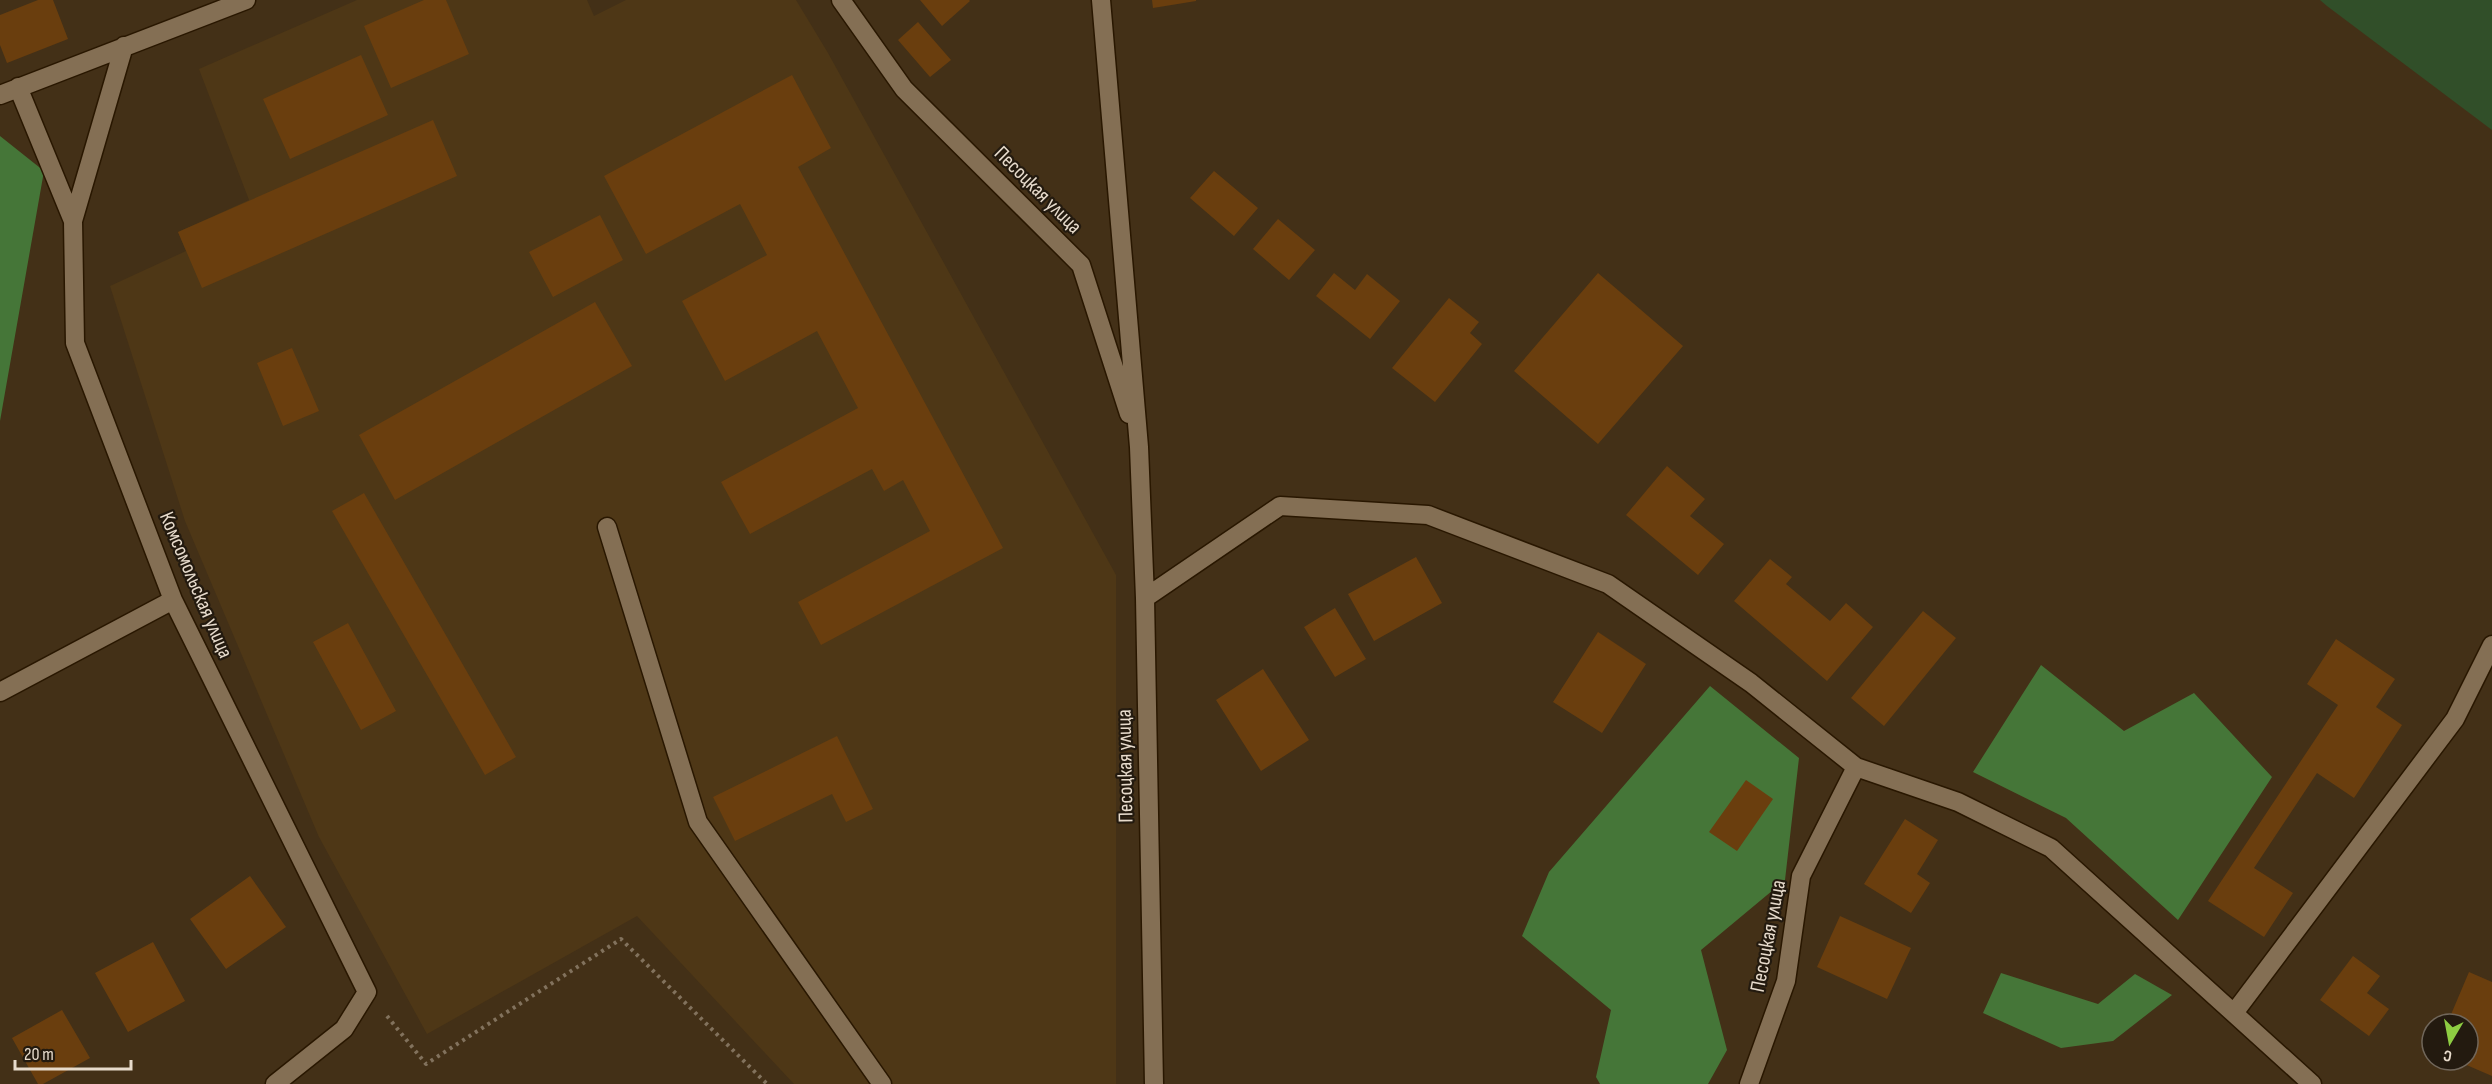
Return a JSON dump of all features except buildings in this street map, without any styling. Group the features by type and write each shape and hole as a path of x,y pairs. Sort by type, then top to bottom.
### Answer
{"street":[{"path":"0,95 246,0"},
{"name":"Песоцкая улица","path":"841,0 904,88 1081,265 1139,447"},
{"name":"Песоцкая улица","path":"1101,0 1139,447 1145,598 1154,1084"},
{"name":"Комсомольская улица","path":"123,46 73,221 75,344 173,600 367,992"},
{"path":"18,87 73,221"},
{"path":"1145,598 1280,506 1428,515 1608,584 1751,683 1856,767 1958,802 2051,848 2312,1084"},
{"path":"607,527 698,822 882,1084"},
{"path":"0,692 173,600"},
{"path":"2234,1013 2456,719 2492,645"},
{"name":"Песоцкая улица","path":"1749,1084 1786,981 1802,876 1856,767"},
{"path":"275,1084 344,1029 367,992"}],"path":[{"path":"367,992 426,1064 621,939 767,1084"}],"shaded area":[{"path":"357,0 587,0 594,16 626,0 796,0 828,53 1116,575 1116,1084 794,1084 637,916 427,1034 319,837 185,521 110,286 186,251 178,232 249,200 199,69"}],"green space":[{"path":"2320,0 2492,0 2492,130 2327,6"},
{"path":"0,136 44,171 0,421"},
{"path":"2041,665 2124,731 2194,693 2272,777 2178,920 2066,818 1973,772"},
{"path":"1710,686 1799,758 1785,880 1701,950 1727,1050 1708,1084 1600,1084 1596,1077 1611,1010 1522,936 1549,872"},
{"path":"2001,973 2098,1004 2135,974 2172,995 2113,1041 2061,1048 1983,1013"}]}
